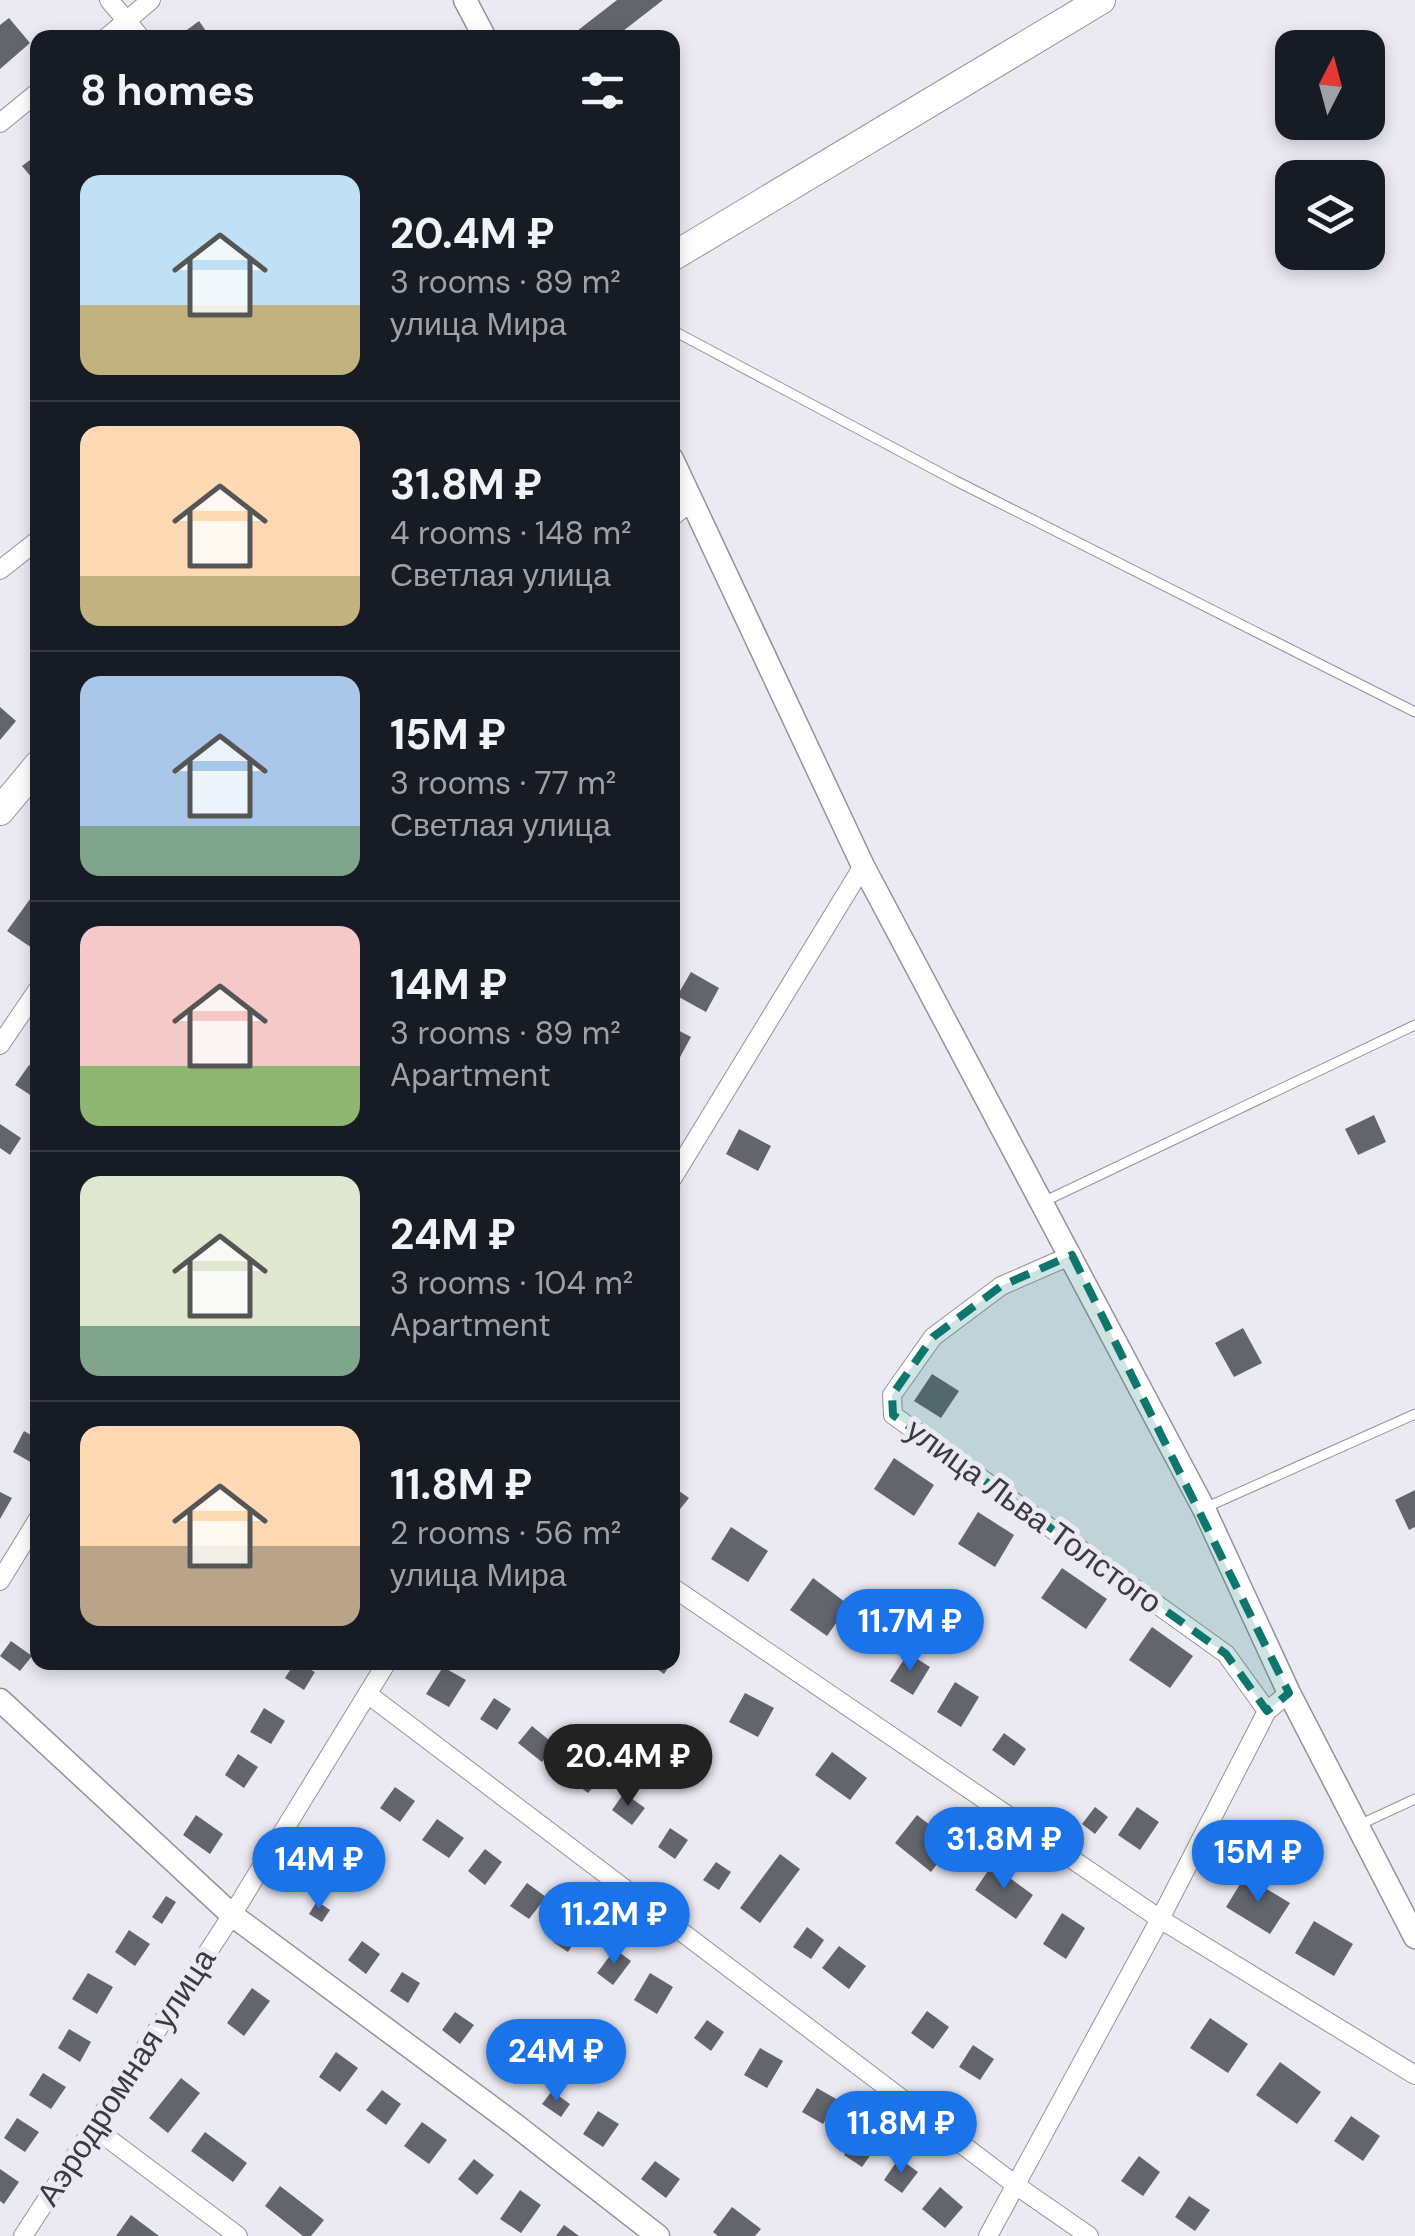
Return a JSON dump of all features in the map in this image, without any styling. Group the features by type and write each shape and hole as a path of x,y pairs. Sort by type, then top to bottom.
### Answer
{"main road":[{"path":"680,252 1101,0"},
{"path":"0,811 30,775"}],"street":[{"path":"109,0 134,30"},
{"path":"116,30 151,0"},
{"path":"465,0 480,30"},
{"path":"0,122 30,98"},
{"path":"682,510 863,866 1204,1509 1289,1693 1415,1937"},
{"path":"0,570 30,546"},
{"path":"680,1166 863,866"},
{"path":"0,1046 30,1001"},
{"name":"улица Льва Толстого","path":"1072,1256 1001,1286 933,1337 892,1395 893,1415 1226,1654 1267,1710"},
{"path":"0,1581 30,1533"},
{"path":"680,1592 1160,1919 1415,2076"},
{"name":"Аэродромная улица","path":"23,2236 232,1916 382,1670"},
{"path":"988,2236 1160,1919 1267,1710 1289,1693"},
{"path":"369,1694 1017,2186 1090,2236"},
{"path":"0,1700 232,1916 514,2124 658,2236"},
{"path":"93,2127 238,2236"}],"lane":[{"path":"680,334 954,480 1415,712"},
{"path":"1043,1202 1415,1025"},
{"path":"1204,1509 1415,1414"},
{"path":"1358,1826 1415,1798"}],"highlighted area":[{"path":"1072,1255 1289,1693 1267,1711 1226,1654 893,1415 892,1395 933,1337 1001,1286"}],"building":[{"path":"617,0 663,0 624,30 578,30"},
{"path":"9,18 30,43 0,69 0,25"},
{"path":"199,21 205,30 187,30"},
{"path":"0,707 16,721 0,740"},
{"path":"30,899 30,947 7,931"},
{"path":"691,972 719,988 706,1012 680,998"},
{"path":"680,1031 691,1037 680,1057"},
{"path":"29,1065 30,1066 30,1095 15,1085"},
{"path":"1374,1115 1386,1142 1358,1155 1345,1129"},
{"path":"0,1124 21,1138 10,1155 0,1148"},
{"path":"739,1129 771,1146 758,1171 726,1154"},
{"path":"1243,1328 1262,1363 1234,1377 1215,1343"},
{"path":"932,1374 959,1391 941,1418 914,1401"},
{"path":"24,1431 30,1434 30,1462 13,1452"},
{"path":"894,1458 934,1485 914,1516 874,1489"},
{"path":"1415,1490 1415,1527 1409,1530 1395,1500"},
{"path":"0,1492 12,1498 0,1519"},
{"path":"680,1492 689,1498 680,1509"},
{"path":"978,1512 1014,1535 995,1567 958,1544"},
{"path":"731,1527 768,1551 748,1582 711,1559"},
{"path":"1062,1568 1107,1599 1086,1629 1041,1598"},
{"path":"813,1578 849,1605 827,1636 790,1610"},
{"path":"1152,1627 1193,1656 1170,1688 1129,1660"},
{"path":"11,1641 30,1658 20,1671 0,1656"},
{"path":"908,1653 930,1667 913,1695 890,1681"},
{"path":"290,1670 315,1672 304,1690 285,1678"},
{"path":"441,1670 466,1680 449,1707 426,1694"},
{"path":"955,1682 979,1697 961,1727 937,1712"},
{"path":"745,1693 774,1708 758,1737 729,1722"},
{"path":"494,1698 511,1709 497,1730 480,1719"},
{"path":"264,1708 285,1721 271,1744 250,1732"},
{"path":"532,1726 555,1745 542,1762 518,1743"},
{"path":"1004,1733 1026,1749 1014,1766 992,1750"},
{"path":"832,1752 867,1778 850,1800 815,1775"},
{"path":"238,1754 258,1767 244,1788 225,1775"},
{"path":"579,1757 603,1775 588,1793 565,1776"},
{"path":"395,1787 415,1801 400,1822 380,1808"},
{"path":"624,1793 645,1808 632,1825 612,1810"},
{"path":"1095,1807 1108,1817 1095,1834 1082,1824"},
{"path":"1137,1807 1159,1822 1140,1850 1118,1835"},
{"path":"196,1815 223,1834 210,1854 183,1835"},
{"path":"917,1815 953,1843 931,1872 895,1843"},
{"path":"437,1819 464,1838 449,1858 422,1840"},
{"path":"670,1828 688,1840 675,1859 658,1847"},
{"path":"485,1849 502,1862 485,1885 468,1871"},
{"path":"780,1854 800,1869 760,1923 740,1908"},
{"path":"716,1862 731,1872 719,1890 703,1880"},
{"path":"992,1865 1033,1895 1016,1919 975,1890"},
{"path":"1245,1876 1290,1903 1270,1934 1226,1907"},
{"path":"527,1883 546,1897 529,1919 510,1906"},
{"path":"166,1896 176,1902 162,1924 152,1917"},
{"path":"317,1901 330,1910 322,1922 309,1914"},
{"path":"1062,1913 1085,1928 1066,1959 1043,1944"},
{"path":"570,1917 585,1926 568,1952 553,1942"},
{"path":"1314,1921 1353,1944 1334,1976 1295,1953"},
{"path":"807,1927 824,1940 811,1959 793,1947"},
{"path":"129,1930 150,1944 135,1966 115,1952"},
{"path":"362,1941 380,1954 366,1974 348,1960"},
{"path":"839,1946 866,1966 849,1989 822,1968"},
{"path":"615,1949 631,1961 613,1985 597,1973"},
{"path":"402,1972 420,1983 408,2003 390,1991"},
{"path":"88,1973 113,1987 97,2014 72,1999"},
{"path":"650,1973 673,1987 657,2014 634,2000"},
{"path":"252,1988 270,2001 244,2036 227,2023"},
{"path":"927,2011 949,2027 933,2049 911,2033"},
{"path":"455,2012 474,2025 460,2044 442,2030"},
{"path":"1210,2018 1248,2044 1228,2073 1190,2048"},
{"path":"707,2020 724,2032 711,2051 694,2038"},
{"path":"69,2029 91,2042 80,2062 58,2048"},
{"path":"973,2045 994,2059 980,2080 959,2067"},
{"path":"760,2048 783,2061 767,2088 744,2075"},
{"path":"336,2052 358,2068 340,2092 319,2077"},
{"path":"507,2053 527,2068 515,2084 495,2070"},
{"path":"1280,2062 1321,2092 1297,2124 1256,2095"},
{"path":"43,2073 66,2087 51,2109 29,2095"},
{"path":"181,2078 200,2093 168,2133 149,2118"},
{"path":"817,2088 838,2100 823,2124 802,2112"},
{"path":"382,2090 401,2104 386,2125 366,2110"},
{"path":"552,2091 570,2104 561,2117 542,2104"},
{"path":"598,2111 619,2124 603,2147 583,2134"},
{"path":"1351,2116 1380,2136 1363,2161 1334,2141"},
{"path":"17,2118 39,2132 25,2152 4,2138"},
{"path":"422,2122 447,2140 429,2164 404,2146"},
{"path":"862,2130 879,2143 862,2167 844,2155"},
{"path":"205,2132 247,2163 233,2182 191,2151"},
{"path":"1139,2156 1160,2172 1143,2196 1121,2181"},
{"path":"899,2158 918,2172 902,2193 884,2180"},
{"path":"474,2159 494,2175 477,2195 458,2179"},
{"path":"655,2161 680,2179 666,2198 641,2179"},
{"path":"0,2169 19,2182 4,2204 0,2201"},
{"path":"280,2186 324,2220 311,2236 303,2236 265,2206"},
{"path":"940,2187 963,2207 945,2228 922,2209"},
{"path":"520,2190 541,2205 521,2233 500,2219"},
{"path":"1189,2196 1210,2210 1195,2231 1175,2217"},
{"path":"732,2207 761,2229 755,2236 718,2236 713,2232"},
{"path":"131,2215 159,2236 116,2236"},
{"path":"564,2225 579,2236 556,2236"}]}
